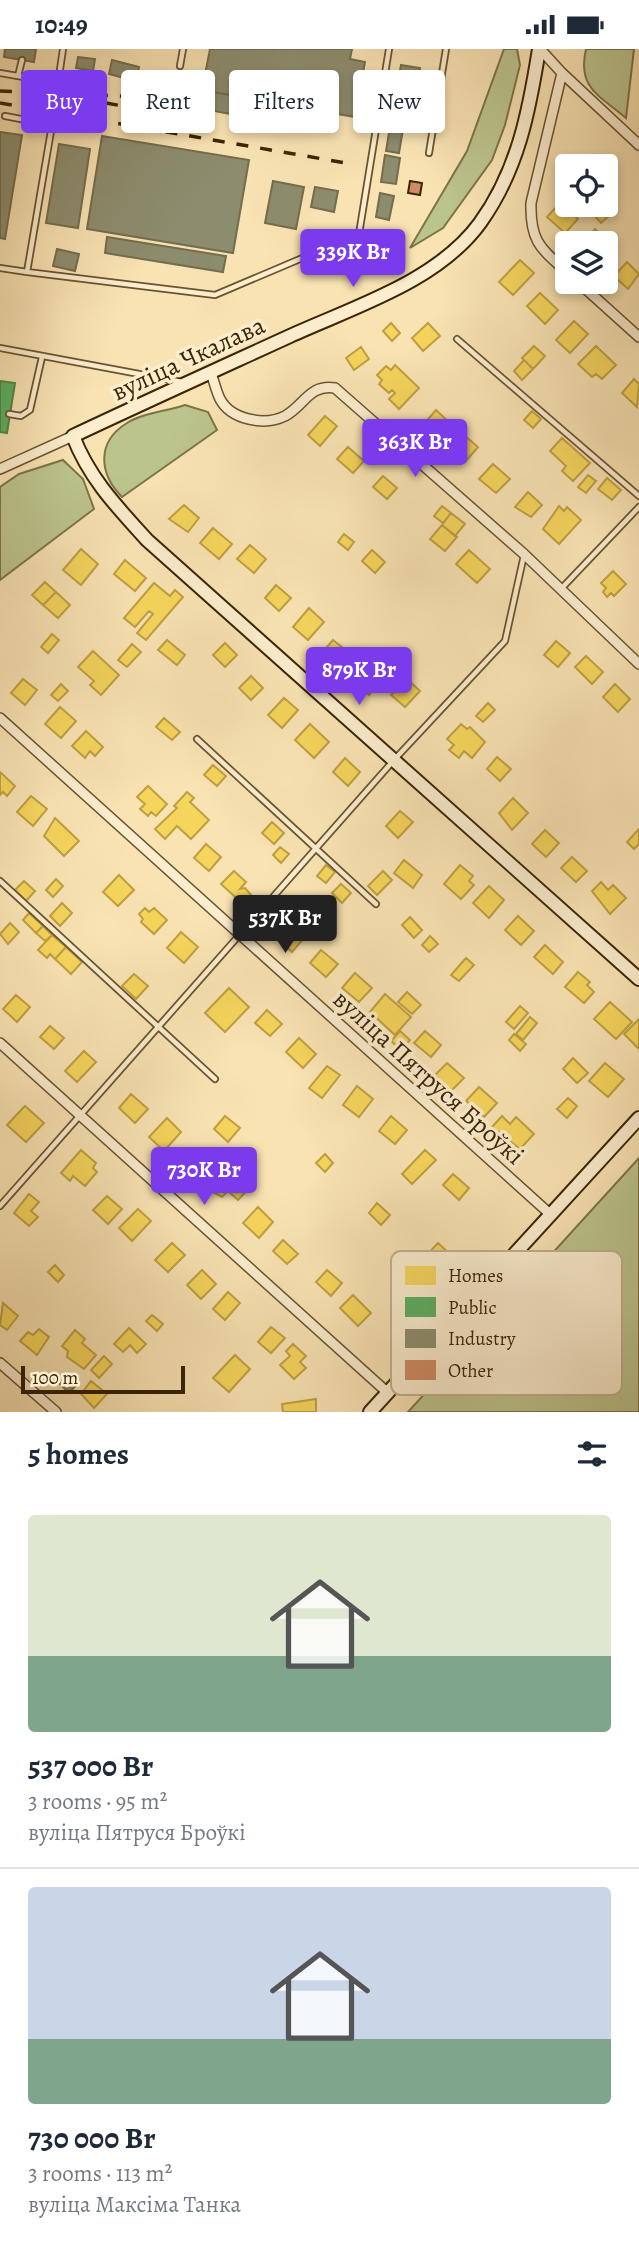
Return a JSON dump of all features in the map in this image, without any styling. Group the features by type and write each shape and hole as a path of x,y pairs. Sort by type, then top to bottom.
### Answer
{"street":[{"path":"540,49 639,145"},
{"name":"вуліца Чкалава","path":"0,469 405,283 464,241 494,201 515,160 524,134 540,49"},
{"path":"555,260 535,241 530,225 531,203 562,73"},
{"path":"591,294 639,337"},
{"path":"211,373 221,401 229,410 257,421 286,415 313,390 324,386 335,388 524,555 639,664"},
{"path":"73,436 102,491 147,540 639,979"},
{"name":"вуліца Пятруся Броўкі","path":"0,718 550,1214"},
{"path":"0,1042 388,1393"},
{"path":"517,1251 639,1118"},
{"path":"0,1363 56,1412"},
{"path":"370,1412 391,1390"}],"lane":[{"path":"0,73 58,83 63,49"},
{"path":"180,66 183,49"},
{"path":"0,268 215,295 359,234 389,49"},
{"path":"429,153 446,49"},
{"path":"18,76 22,60"},
{"path":"5,116 52,125 27,272"},
{"path":"457,339 639,496"},
{"path":"0,348 188,383"},
{"path":"9,414 21,416 30,410 42,357"},
{"path":"560,590 639,507"},
{"path":"1,1203 394,760 505,641 524,555"},
{"path":"197,739 376,904"},
{"path":"0,880 215,1079"}],"green space":[{"path":"504,49 517,49 520,65 505,125 492,160 443,228 410,248 467,151"},
{"path":"586,49 634,49 626,118 592,90 585,73"},
{"path":"185,405 208,412 217,430 122,497 114,488 105,468 104,459 110,439 133,420"},
{"path":"63,460 83,479 94,509 0,580 0,487 19,474"},
{"path":"639,1158 639,1412 408,1412 423,1395 622,1395 622,1251 554,1251"}],"building: Homes":[{"path":"555,208 555,217 578,219 567,231 563,231 547,217"},
{"path":"596,217 608,217 601,223"},
{"path":"520,260 534,273 513,295 499,282"},
{"path":"627,262 639,274 628,289 618,280 618,272"},
{"path":"540,293 558,310 545,324 527,306"},
{"path":"574,321 588,334 570,353 556,340"},
{"path":"391,323 400,333 392,341 383,331"},
{"path":"428,323 440,336 423,351 412,338"},
{"path":"534,346 545,356 533,369 522,358"},
{"path":"596,346 616,365 602,379 596,374 592,377 578,364"},
{"path":"361,347 369,359 354,370 346,358"},
{"path":"524,360 533,369 522,380 514,371"},
{"path":"395,365 419,388 399,409 389,399 395,393 392,390 389,393 379,384 382,380 377,375 386,366 391,370"},
{"path":"634,379 639,384 637,407 622,393"},
{"path":"436,410 452,425 440,439 423,425"},
{"path":"532,411 541,419 533,428 524,420"},
{"path":"325,416 337,426 320,446 308,435"},
{"path":"464,435 478,447 465,462 451,450"},
{"path":"562,438 590,463 573,481 562,471 566,466 550,451"},
{"path":"348,447 364,461 353,473 337,459"},
{"path":"493,464 510,479 496,493 479,479"},
{"path":"588,475 596,481 586,493 578,487"},
{"path":"383,476 397,488 387,499 373,487"},
{"path":"607,478 621,490 612,500 598,489"},
{"path":"528,492 542,505 531,517 515,507"},
{"path":"184,505 199,518 188,532 169,519"},
{"path":"442,506 451,513 443,523 434,516"},
{"path":"559,506 564,511 567,507 581,520 559,544 543,529"},
{"path":"451,513 465,524 455,536 442,525"},
{"path":"442,525 457,537 445,551 430,539"},
{"path":"213,528 232,544 219,559 200,543"},
{"path":"344,534 354,542 348,550 338,542"},
{"path":"250,545 266,559 254,573 237,559"},
{"path":"81,549 98,564 81,585 63,570"},
{"path":"372,550 385,562 375,573 362,561"},
{"path":"469,550 490,569 477,583 456,564"},
{"path":"125,560 146,578 135,591 114,574"},
{"path":"613,571 626,584 614,596 611,593 607,597 603,592 606,588 601,583"},
{"path":"45,582 56,592 43,605 32,595"},
{"path":"154,583 170,596 175,590 183,597 146,640 137,633 153,614 149,611 135,627 124,618"},
{"path":"276,585 291,598 279,611 265,598"},
{"path":"56,592 70,605 58,618 43,605"},
{"path":"309,608 324,622 308,640 293,627"},
{"path":"52,634 59,640 48,653 41,647"},
{"path":"167,640 185,655 177,665 158,650"},
{"path":"333,640 352,655 339,671 320,655"},
{"path":"556,641 570,653 558,667 544,655"},
{"path":"225,643 237,655 225,667 213,655"},
{"path":"132,644 141,652 127,667 118,660"},
{"path":"93,651 119,675 101,695 90,685 94,681 78,667"},
{"path":"586,656 603,672 592,684 575,667"},
{"path":"362,669 381,680 369,695 352,680"},
{"path":"251,676 263,688 251,700 239,688"},
{"path":"406,678 420,691 405,707 391,695"},
{"path":"23,679 37,690 25,705 11,693"},
{"path":"61,684 68,691 58,701 51,695"},
{"path":"615,684 630,699 618,712 603,697"},
{"path":"284,698 298,710 282,728 268,715"},
{"path":"488,703 495,710 483,722 476,716"},
{"path":"60,707 76,721 61,738 45,724"},
{"path":"164,718 180,732 172,740 156,727"},
{"path":"310,724 329,742 314,758 295,740"},
{"path":"461,724 467,729 470,727 485,742 472,758 464,751 459,758 449,750 454,745 447,739"},
{"path":"86,731 103,747 95,756 90,751 85,758 72,746"},
{"path":"497,757 511,769 500,781 487,769"},
{"path":"345,758 360,772 348,786 333,772"},
{"path":"213,765 226,776 217,786 204,775"},
{"path":"0,772 15,786 7,796 3,792 0,795"},
{"path":"148,786 167,804 156,816 151,812 148,816 140,809 145,804 137,797"},
{"path":"187,792 194,798 190,802 209,820 191,839 177,826 165,839 155,829 177,808 174,806"},
{"path":"31,796 47,809 33,826 17,812"},
{"path":"513,798 528,813 512,830 499,813"},
{"path":"400,811 413,822 398,838 386,826"},
{"path":"55,818 79,841 64,856 44,836"},
{"path":"272,822 284,833 274,844 262,833"},
{"path":"639,829 639,844 634,849 627,842"},
{"path":"545,830 559,843 546,857 532,844"},
{"path":"206,844 221,857 209,871 194,858"},
{"path":"280,847 289,854 281,863 273,855"},
{"path":"572,857 587,871 576,882 561,868"},
{"path":"404,860 422,875 413,888 394,873"},
{"path":"326,865 335,872 326,883 317,876"},
{"path":"460,865 473,876 469,881 474,885 461,899 444,884"},
{"path":"234,871 246,882 240,889 245,888 252,896 244,905 221,884"},
{"path":"383,871 392,880 377,895 368,886"},
{"path":"119,875 134,890 118,906 103,892"},
{"path":"56,879 63,886 53,897 46,890"},
{"path":"24,881 35,891 26,901 15,890"},
{"path":"601,882 608,890 613,885 626,898 610,914 592,891"},
{"path":"341,884 351,893 342,903 332,893"},
{"path":"489,886 504,900 489,918 473,903"},
{"path":"62,903 72,913 60,926 50,916"},
{"path":"145,908 149,912 154,908 167,920 154,934 141,922 143,919 139,914"},
{"path":"29,913 43,926 36,933 23,920"},
{"path":"518,916 534,931 521,945 505,930"},
{"path":"410,917 422,930 414,938 402,925"},
{"path":"10,923 19,932 8,944 0,934"},
{"path":"288,923 304,938 292,952 276,937"},
{"path":"43,926 52,935 45,941 36,933"},
{"path":"181,932 198,947 184,963 167,948"},
{"path":"52,935 66,947 55,959 50,954 47,958 38,950"},
{"path":"430,936 438,944 429,952 422,945"},
{"path":"545,945 563,962 553,974 534,957"},
{"path":"66,947 82,962 71,974 55,959"},
{"path":"321,950 338,964 326,977 310,963"},
{"path":"466,958 474,965 459,981 451,975"},
{"path":"578,972 590,982 587,985 594,992 584,1003 565,987"},
{"path":"355,973 372,988 359,1002 342,988"},
{"path":"134,974 148,986 136,999 122,986"},
{"path":"229,988 249,1007 225,1032 205,1013"},
{"path":"407,992 421,1005 412,1014 398,1002"},
{"path":"385,994 411,1017 395,1035 370,1012"},
{"path":"16,995 30,1007 17,1022 3,1009"},
{"path":"610,1002 632,1022 616,1039 594,1019"},
{"path":"520,1006 528,1013 514,1029 506,1022"},
{"path":"267,1010 282,1024 270,1036 255,1023"},
{"path":"530,1017 537,1023 523,1040 516,1034"},
{"path":"639,1019 639,1047 638,1048 624,1034"},
{"path":"50,1026 64,1038 54,1049 40,1037"},
{"path":"400,1031 410,1040 401,1050 391,1041"},
{"path":"425,1031 441,1045 431,1057 414,1043"},
{"path":"514,1034 526,1044 520,1051 509,1040"},
{"path":"299,1038 316,1054 303,1068 286,1052"},
{"path":"84,1051 96,1062 77,1082 65,1071"},
{"path":"573,1058 588,1073 577,1083 563,1069"},
{"path":"447,1063 464,1078 451,1091 435,1075"},
{"path":"605,1063 624,1079 608,1097 589,1081"},
{"path":"327,1066 340,1075 322,1098 309,1088"},
{"path":"357,1086 373,1099 359,1117 343,1105"},
{"path":"479,1087 497,1103 484,1117 466,1101"},
{"path":"131,1094 148,1109 135,1123 119,1108"},
{"path":"568,1098 577,1106 567,1118 557,1109"},
{"path":"25,1106 44,1123 26,1142 7,1125"},
{"path":"225,1116 240,1128 228,1142 214,1129"},
{"path":"391,1116 407,1130 395,1144 379,1131"},
{"path":"502,1116 510,1124 516,1117 534,1134 520,1149 492,1127"},
{"path":"167,1118 181,1132 164,1151 149,1137"},
{"path":"81,1150 96,1163 93,1168 97,1172 85,1186 73,1176 70,1181 61,1173"},
{"path":"425,1150 436,1160 412,1184 402,1174"},
{"path":"325,1154 333,1163 325,1172 316,1163"},
{"path":"189,1157 205,1171 197,1181 181,1167"},
{"path":"231,1170 250,1187 238,1200 228,1191 222,1197 211,1191"},
{"path":"453,1174 469,1188 459,1200 443,1185"},
{"path":"29,1194 39,1202 31,1211 38,1217 29,1226 14,1213"},
{"path":"107,1196 122,1209 108,1224 93,1210"},
{"path":"377,1203 390,1215 381,1225 369,1213"},
{"path":"258,1207 273,1222 259,1238 243,1223"},
{"path":"138,1209 151,1221 132,1241 119,1228"},
{"path":"283,1240 298,1254 287,1264 273,1251"},
{"path":"172,1243 185,1255 168,1272 155,1260"},
{"path":"438,1243 447,1251 431,1251"},
{"path":"55,1265 64,1275 58,1282 48,1272"},
{"path":"202,1270 216,1284 201,1299 187,1285"},
{"path":"327,1270 342,1283 331,1296 316,1282"},
{"path":"228,1292 240,1303 225,1320 213,1309"},
{"path":"353,1295 371,1313 358,1326 340,1308"},
{"path":"3,1303 18,1316 7,1330 0,1325"},
{"path":"152,1315 163,1324 157,1331 146,1321"},
{"path":"271,1327 285,1338 271,1353 258,1342"},
{"path":"129,1328 146,1344 137,1353 130,1345 123,1352 114,1344"},
{"path":"39,1329 49,1337 37,1355 20,1341 28,1332 33,1335"},
{"path":"75,1330 85,1339 82,1343 96,1355 84,1369 67,1357 68,1351 62,1346"},
{"path":"293,1344 306,1356 300,1362 306,1368 294,1379 280,1365 290,1356 286,1351"},
{"path":"235,1355 250,1369 229,1392 213,1378"},
{"path":"104,1356 112,1364 99,1378 91,1370"},
{"path":"91,1381 107,1394 94,1408 81,1394"},
{"path":"316,1399 316,1412 283,1412 282,1404"}],"building: Public":[{"path":"0,381 15,383 7,433 0,432"}],"building: Industry":[{"path":"5,49 36,49 34,62 4,57"},
{"path":"210,49 352,49 350,59 365,62 364,70 353,70 353,117 339,114 339,70 229,70 229,95 215,92 215,70 206,70"},
{"path":"78,57 95,59 93,70 76,68"},
{"path":"112,60 139,67 138,70 121,70 121,77 109,74"},
{"path":"401,65 420,68 420,70 400,70"},
{"path":"215,92 229,95 229,114 215,111"},
{"path":"0,132 22,135 5,239 0,238"},
{"path":"389,133 402,133 399,153 386,151"},
{"path":"102,136 249,160 233,253 87,229"},
{"path":"59,144 90,149 78,228 46,223"},
{"path":"385,155 400,158 396,184 381,182"},
{"path":"273,181 304,187 296,229 265,223"},
{"path":"315,187 338,191 334,212 311,207"},
{"path":"380,193 394,196 389,220 376,217"},
{"path":"107,237 226,256 223,272 105,253"},
{"path":"57,249 79,254 75,271 53,266"},
{"path":"69,1375 78,1383 69,1393 60,1384"}],"building: Other":[{"path":"410,181 422,183 420,195 408,193"}],"railway":[{"path":"0,91 121,96"},
{"path":"0,103 346,163"},
{"path":"107,103 121,106"}]}
